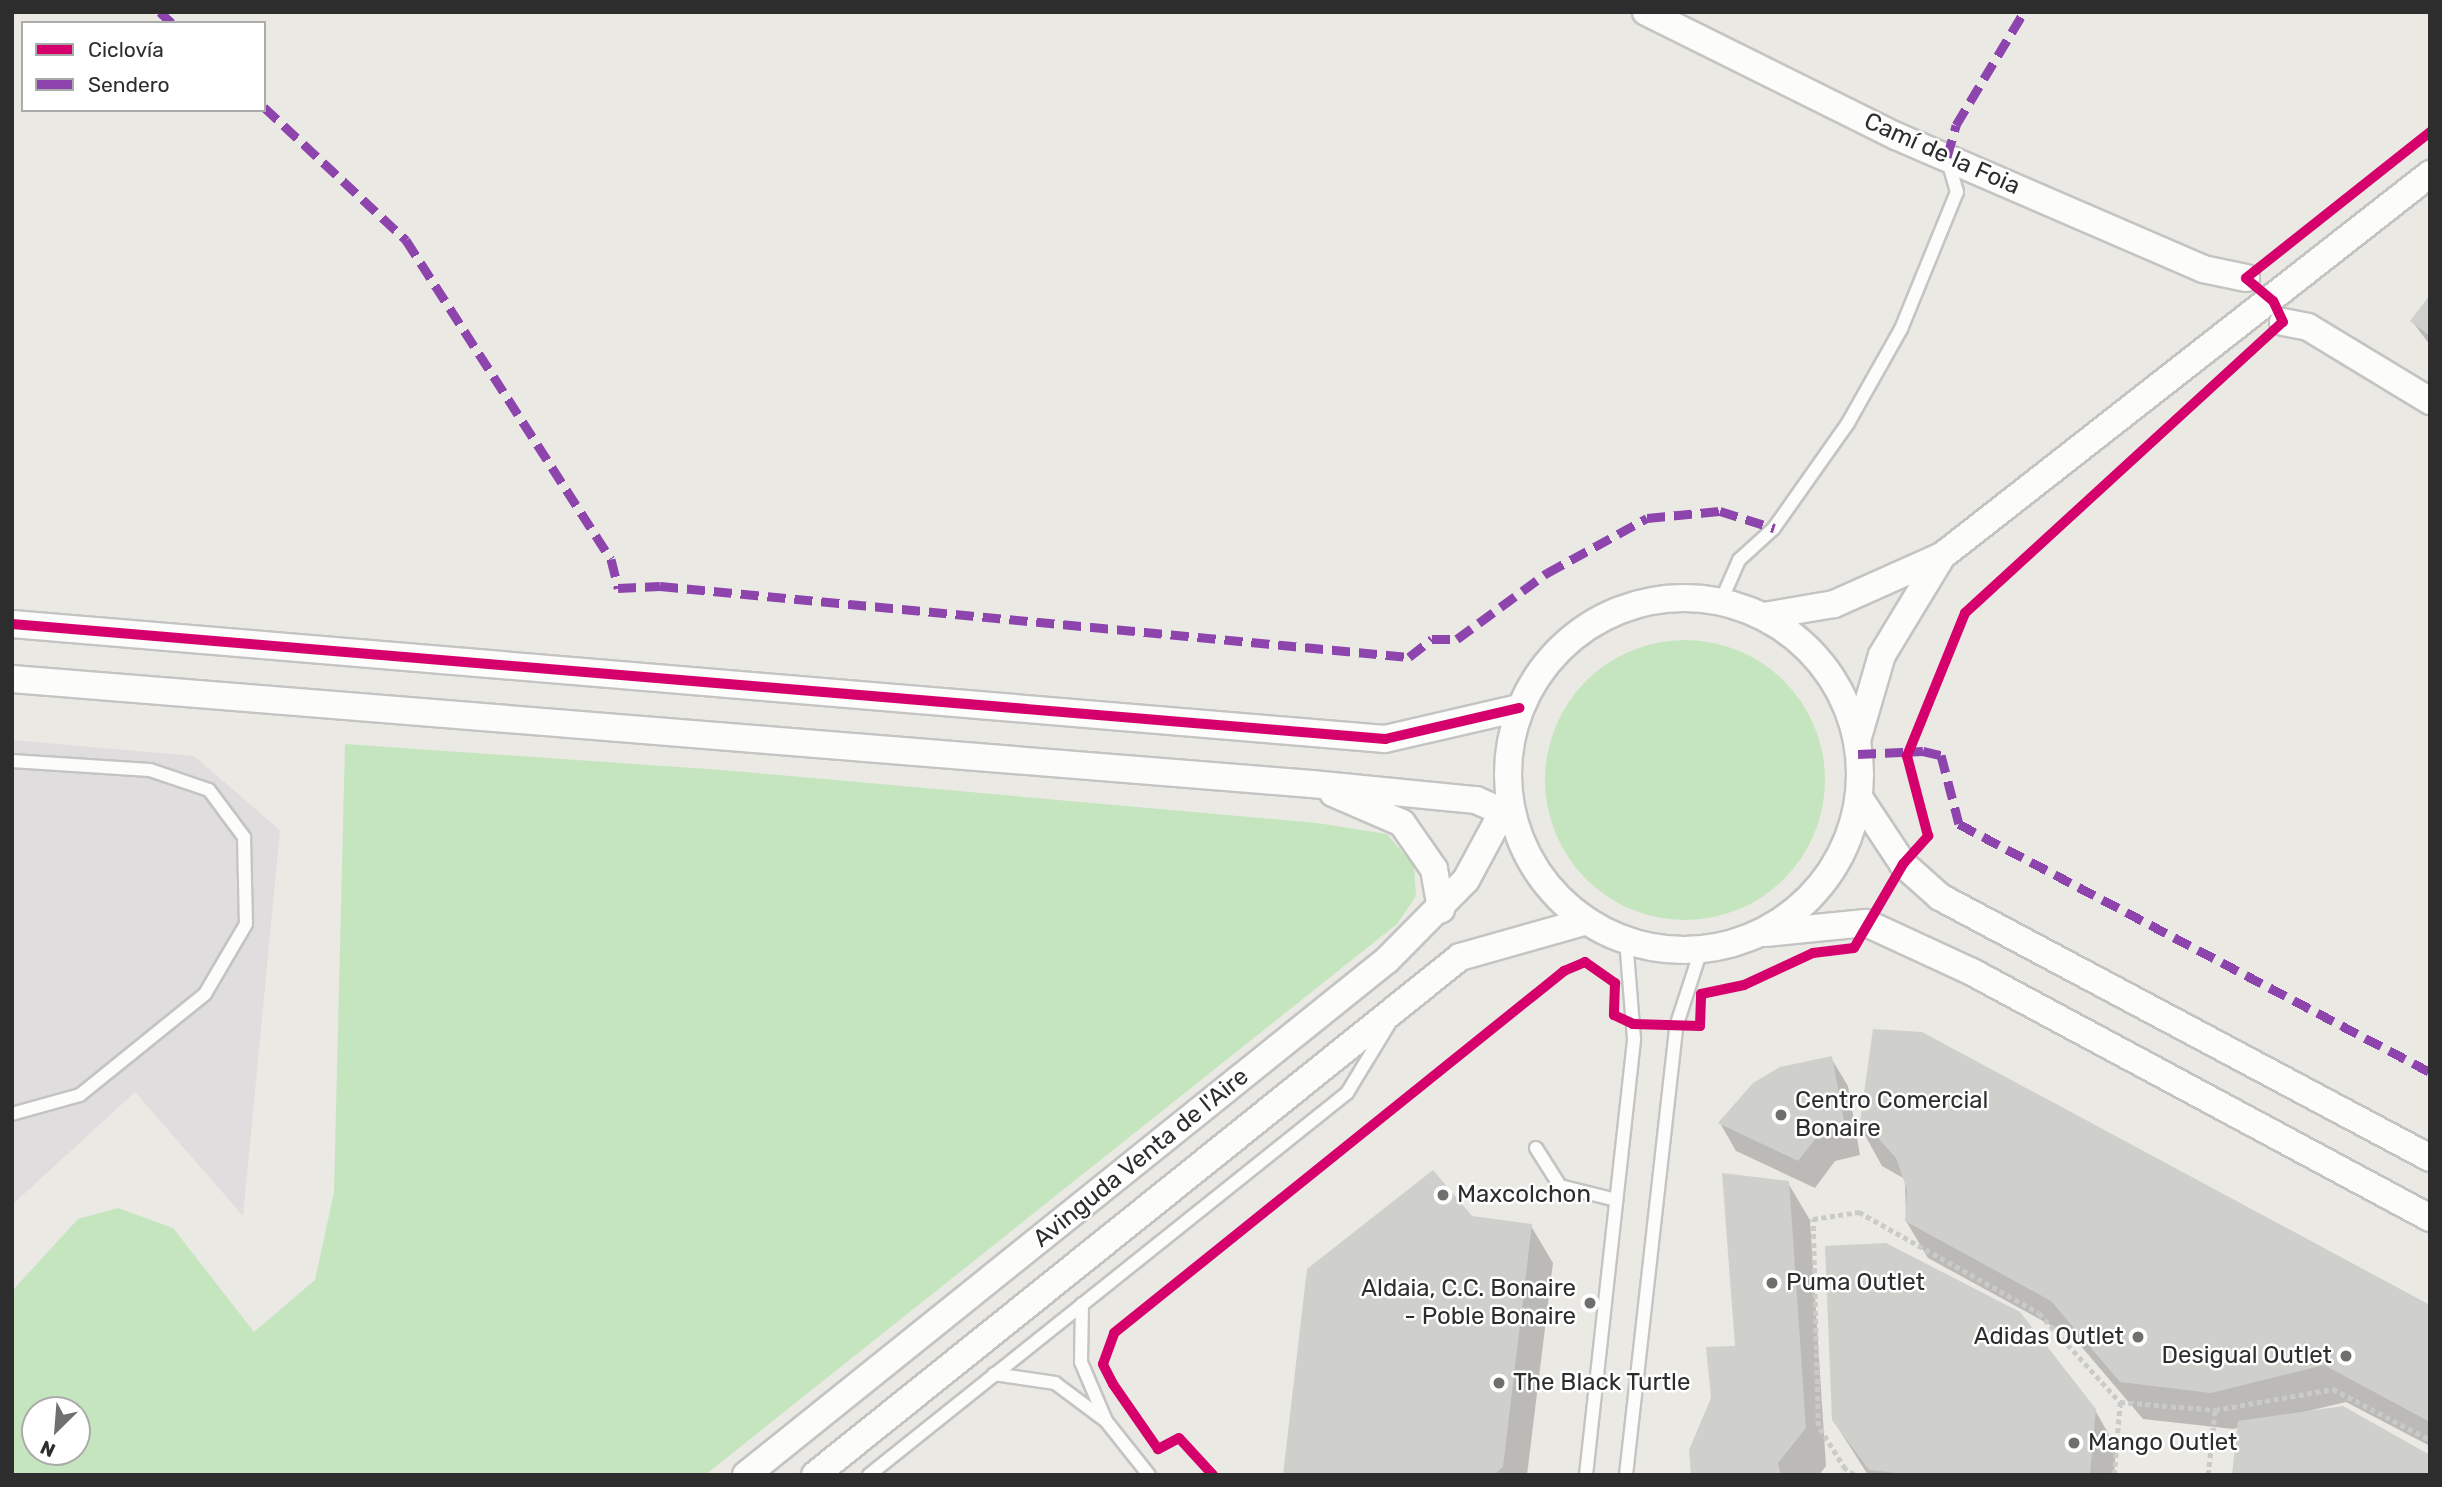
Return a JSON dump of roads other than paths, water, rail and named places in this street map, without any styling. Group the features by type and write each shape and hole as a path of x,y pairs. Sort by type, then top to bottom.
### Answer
{"street":[{"name":"Camí de la Foia","path":"1646,12 1947,157 2203,269 2246,278"},
{"path":"1765,616 1834,604 1942,556 2430,174"},
{"path":"2283,322 2308,327 2430,401"},
{"path":"1760,934 1797,911 1827,879 1849,840 1860,799 1858,737 1882,655 1942,556"},
{"path":"1858,737 1839,688 1807,646 1765,616 1721,601 1659,598 1600,618 1551,656 1519,708 1508,754 1508,809 1528,857 1547,884 1587,921 1626,940 1663,949 1701,950 1760,934 1866,923 1972,972 2430,1218"},
{"path":"12,624 1385,739 1519,708"},
{"path":"12,679 1312,784 1476,800 1508,809"},
{"path":"1312,784 1402,823 1434,869 1441,909"},
{"path":"1860,799 1903,864 1940,897 2430,1158"},
{"name":"Avinguda Venta de l'Aire","path":"746,1475 1387,960 1441,909 1466,880 1508,809"},
{"name":"Avinguda Venta de l'Aire","path":"815,1475 1460,957 1587,921"}],"lane":[{"path":"1721,601 1739,560 1774,528 1847,423 1901,329 1957,192 1947,157"},
{"path":"12,761 150,770 209,790 244,837 246,925 205,994 80,1095 12,1114"},
{"path":"1586,1475 1634,1039 1626,940"},
{"path":"1626,1475 1676,1027 1701,950"},
{"path":"869,1475 1347,1093 1402,1004"},
{"path":"1536,1148 1560,1186 1616,1200"},
{"path":"1082,1304 1081,1362 1106,1421"},
{"path":"994,1374 1055,1383 1106,1421 1149,1475"}],"place":[{"name":"Centro Comercial Bonaire","path":"1781,1115"},
{"name":"Maxcolchon","path":"1443,1195"},
{"name":"Puma Outlet","path":"1772,1283"},
{"name":"Aldaia, C.C. Bonaire - Poble Bonaire","path":"1590,1303"},
{"name":"Adidas Outlet","path":"2138,1337"},
{"name":"Desigual Outlet","path":"2346,1356"},
{"name":"The Black Turtle","path":"1499,1383"},
{"name":"Mango Outlet","path":"2074,1443"}]}
